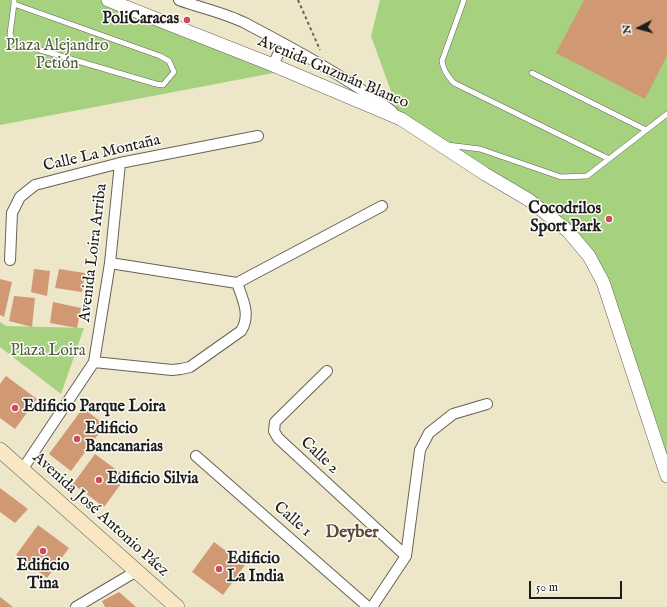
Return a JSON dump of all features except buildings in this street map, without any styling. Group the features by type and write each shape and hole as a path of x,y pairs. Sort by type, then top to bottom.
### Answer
{"main road":[{"name":"Avenida José Antonio Páez","path":"0,450 135,572 177,607"}],"street":[{"name":"Avenida Guzmán Blanco","path":"108,0 273,65 401,118 438,144 529,200 568,231 589,256 603,282 667,476"},
{"path":"179,0 245,23 326,66 358,86 401,118"},
{"path":"273,65 284,44"},
{"name":"Calle La Montaña","path":"10,260 12,213 20,197 35,185 120,163 258,136"},
{"name":"Avenida Loira Arriba","path":"22,470 94,362 110,263 120,163"},
{"path":"110,263 237,283 382,206"},
{"path":"94,362 172,370 190,367 241,331 245,324 247,314 237,283"},
{"name":"Calle 2","path":"327,371 275,422 274,431 278,438 406,556"},
{"path":"372,607 406,556 420,450 429,433 453,414 487,404"},
{"name":"Calle 1","path":"196,456 368,607"},
{"path":"76,607 135,572"}],"lane":[{"path":"464,0 442,62 442,67 449,78 454,83 609,159"},
{"path":"14,2 160,56 169,61 174,72 163,85 156,84 13,42 10,34 14,2"},
{"path":"532,73 646,130"},
{"path":"438,144 480,149 561,177 587,176 667,114"}],"path":[{"path":"298,0 326,66"}],"green space":[{"name":"Plaza Alejandro Petión","path":"0,0 108,0 284,71 0,125"},
{"name":"Cocodrilos Sport Park","path":"380,0 667,0 667,476 603,282 574,238 401,119 371,36"},
{"name":"Plaza Loira","path":"0,322 6,326 84,328 61,394 0,347"}],"place":[{"name":"PoliCaracas","path":"187,20"},
{"name":"Cocodrilos Sport Park","path":"609,219"},
{"name":"Edificio Parque Loira","path":"15,408"},
{"name":"Edificio Bancanarias","path":"77,439"},
{"name":"Edificio Silvia","path":"99,480"},
{"name":"Edificio Tina","path":"43,551"},
{"name":"Edificio La India","path":"219,569"}],"district":[{"name":"Deyber","path":"352,534"}]}
